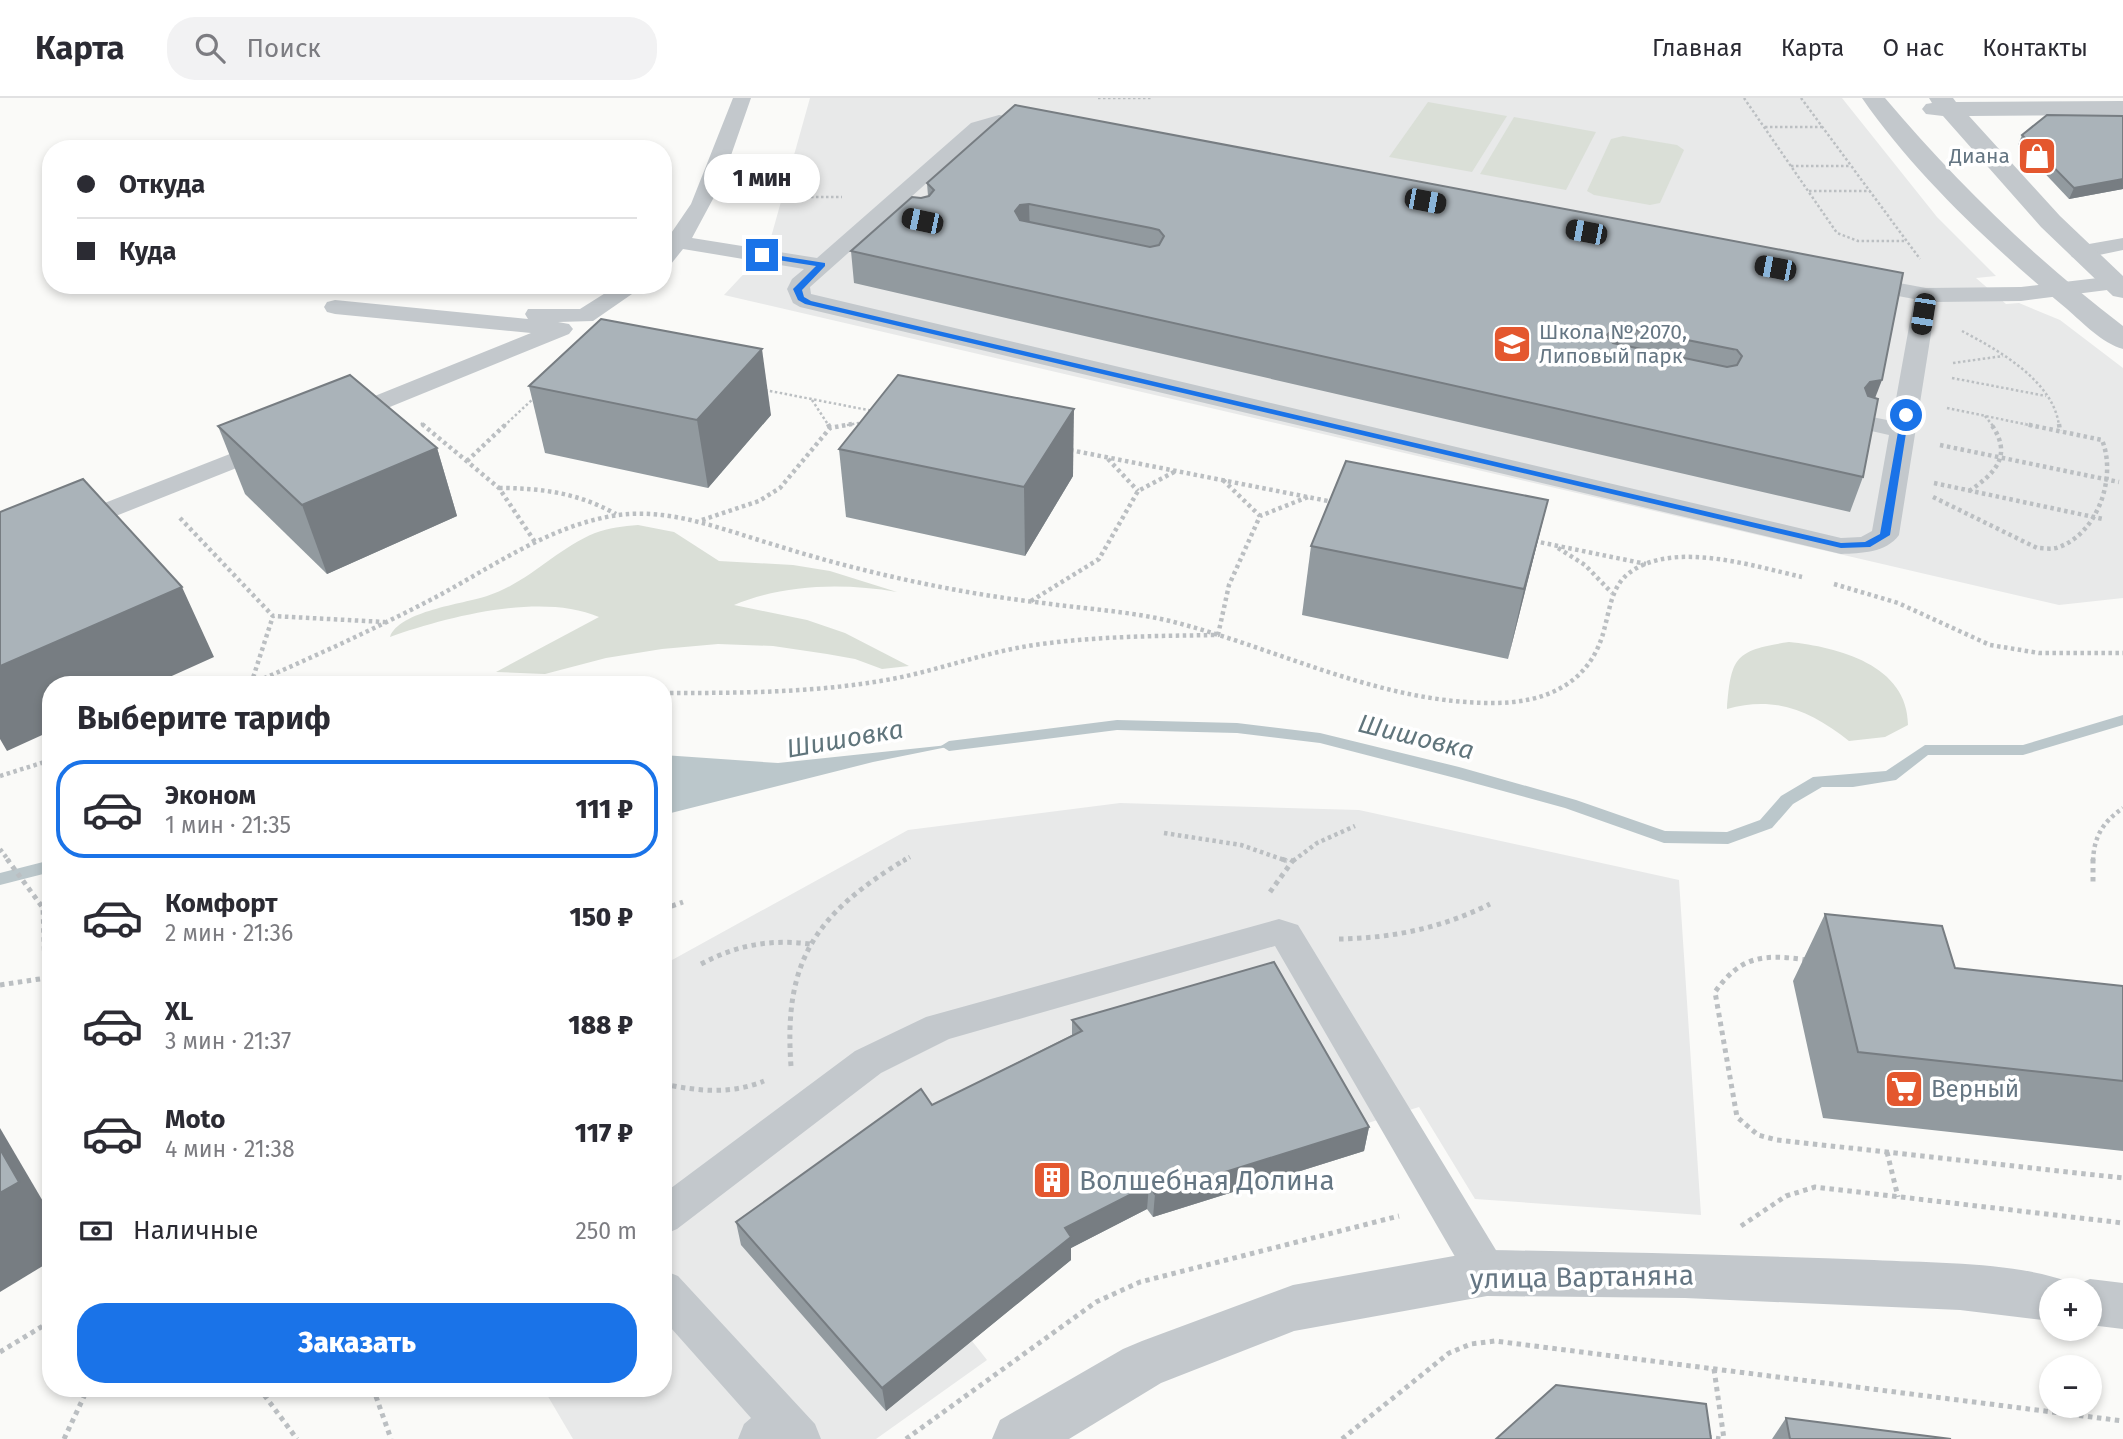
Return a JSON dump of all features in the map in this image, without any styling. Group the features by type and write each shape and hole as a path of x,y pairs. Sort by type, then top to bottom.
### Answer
{"street":[{"path":"1878,104 2123,108"},
{"path":"1878,104 1946,185 1985,225 2059,292 2123,340"},
{"path":"1945,104 2015,186 2119,287"},
{"name":"улица Вартаняна","path":"1019,1439 1142,1366 1293,1308 1487,1273 1685,1275 1961,1287 2039,1297"},
{"path":"2102,1303 2123,1306"}],"lane":[{"path":"672,249 707,196 741,98"},
{"path":"1924,304 1885,535 1866,545 1841,545 808,302 801,298 797,289 978,127 992,122 1009,122 1924,304 2119,287"},
{"path":"890,205 909,218"},
{"path":"679,242 822,265"},
{"path":"2080,252 2123,244"},
{"path":"316,427 561,329 335,307 585,316 620,294"},
{"path":"1867,423 1902,434"},
{"path":"0,554 291,438"},
{"path":"672,1210 868,1062 900,1044 950,1024 1274,935 1487,1273"},
{"path":"672,1300 780,1433"}],"path":[{"path":"1098,98 1153,98"},
{"path":"1744,98 1837,233 1846,239 1858,241 1907,241"},
{"path":"1801,98 1911,246"},
{"path":"1764,127 1822,127"},
{"path":"1791,166 1851,166"},
{"path":"1808,191 1870,191"},
{"path":"707,196 890,205"},
{"path":"1924,304 2004,356 2033,381 2047,397 2061,426 2060,431"},
{"path":"1913,369 2004,356"},
{"path":"1913,369 2047,397"},
{"path":"757,388 883,413"},
{"path":"467,461 544,389"},
{"path":"811,399 831,429"},
{"path":"1908,400 2102,440 2111,447"},
{"path":"412,415 499,488 534,542"},
{"path":"1969,491 1997,471 2002,458 2002,442 1995,427 1984,416"},
{"path":"701,520 770,496 831,429 869,421"},
{"path":"1902,434 2002,458 2119,481 2117,491"},
{"path":"1067,449 1336,502"},
{"path":"1107,457 1138,491"},
{"path":"1031,601 1099,559 1138,491 1176,471"},
{"path":"1895,477 2102,519"},
{"path":"1895,477 2047,550 2063,547 2086,534 2109,511"},
{"path":"1223,480 1259,516"},
{"path":"499,488 536,487 569,492 593,500 617,515"},
{"path":"1219,635 1228,585 1259,516 1309,497"},
{"path":"174,512 273,616 386,622"},
{"path":"268,676 386,622 534,542 580,523 617,515 647,513 701,520 768,544 859,569 941,586 1031,601 1092,606 1167,621 1379,686 1443,701 1504,702 1529,699 1562,688 1582,675 1598,653 1612,593 1626,575 1646,564 1681,557 1721,559 1809,578"},
{"path":"1527,540 1646,564"},
{"path":"1554,545 1585,565 1612,593"},
{"path":"1821,581 1898,603 1990,645 2039,653 2123,653"},
{"path":"254,676 273,616"},
{"path":"672,692 792,690 855,684 898,678 958,660 1017,648 1079,640 1219,635"},
{"path":"0,776 42,763"},
{"path":"2093,886 2093,840 2109,817 2123,808"},
{"path":"1355,826 1331,834 1310,846 1277,877 1267,897 1262,917 1274,935 1336,939 1393,936 1445,924 1490,904"},
{"path":"1164,833 1241,845 1290,862"},
{"path":"0,849 42,907"},
{"path":"792,1067 787,1034 788,1002 797,971 810,944 829,917 853,894 880,873 910,857"},
{"path":"672,906 683,902"},
{"path":"701,964 726,950 754,942 783,940 810,944"},
{"path":"1812,960 1763,957 1742,963 1726,974 1715,992 1737,1117 1758,1135 1777,1140 2123,1178"},
{"path":"0,985 42,979"},
{"path":"1887,1152 1898,1196 2123,1223"},
{"path":"0,1352 42,1326"},
{"path":"1342,1439 1449,1353 1494,1341 2123,1421"},
{"path":"1694,1435 1722,1439 1714,1368"},
{"path":"64,1439 84,1397"},
{"path":"266,1397 297,1439"},
{"path":"376,1397 391,1439"}],"shaded area":[{"name":"Школа № 2070, Липовый парк","path":"810,98 1842,98 1937,217 1996,276 1976,278 2006,304 2019,303 2060,320 2123,368 2123,598 2059,605 724,295 768,248"},
{"path":"1428,102 1507,116 1472,172 1389,157"},
{"path":"1514,117 1596,132 1566,190 1480,174"},
{"path":"1623,136 1677,145 1684,150 1660,203 1650,205 1594,195 1587,191 1611,139"},
{"path":"638,525 674,532 719,561 793,565 830,571 897,592 856,587 814,587 773,593 734,605 807,620 845,633 909,666 882,669 855,659 827,654 773,646 718,644 606,658 545,674 496,672 599,617 576,610 550,607 522,607 466,615 390,637 396,628 418,615 487,596 516,583 567,548 595,533"},
{"path":"1789,642 1848,655 1883,674 1896,687 1905,704 1908,725 1885,737 1849,741 1821,721 1792,708 1761,704 1727,709 1731,678 1739,659 1757,649"},
{"path":"967,743 873,762 672,813 672,756 778,763"},
{"path":"1120,803 1359,810 1679,880 1701,1215 1475,1199 1419,1107 1352,1128 1364,1151 1153,1217 1147,1209 1065,1251 972,1341 987,1360 876,1439 573,1439 548,1397 672,1397 672,960 908,830"}],"building":[{"path":"1015,105 1903,273 1882,380 1870,382 1865,388 1868,396 1878,399 1863,477 851,251 912,197 929,196 934,190 927,183","holes":["1029,204 1151,228 1159,230 1164,236 1159,245 1150,247 1020,220 1015,211 1020,205","1622,327 1737,350 1742,356 1737,365 1727,367 1613,343 1606,336 1613,329"]},
{"path":"2047,115 2123,116 2123,179 2074,188 2022,135"},
{"path":"601,319 762,349 697,420 529,386"},
{"path":"350,375 437,448 302,505 218,426"},
{"path":"898,375 1074,409 1024,487 839,449"},
{"path":"1346,461 1548,500 1524,589 1311,546"},
{"path":"83,479 182,587 0,666 0,512"},
{"path":"1825,914 1942,926 1955,968 2123,986 2123,1081 1858,1052"},
{"name":"Волшебная Долина","path":"1274,962 1369,1127 1155,1194 1149,1185 1065,1228 1071,1237 882,1388 736,1222 921,1089 932,1105 1082,1031 1072,1020"},
{"path":"0,1149 19,1182 0,1193"},
{"path":"1556,1385 1706,1404 1711,1439 1496,1439"},
{"path":"1786,1418 1951,1439 1790,1439"}],"waterway":[{"name":"Шишовка","path":"949,746 1117,725 1237,728 1320,738 1459,773 1570,804 1664,837 1728,838 1766,824 1787,800 1819,781 1853,781 1890,776 1925,750 2023,750 2123,720"},
{"name":"Шишовка","path":"0,879 42,868"}],"place":[{"name":"Диана","path":"2037,156"},
{"name":"Школа № 2070, Липовый парк","path":"1512,344"},
{"name":"Верный","path":"1904,1089"},
{"name":"Волшебная Долина","path":"1052,1180"}],"route":[{"path":"762,255 822,265 797,289 801,298 808,302 1841,545 1866,545 1885,535 1906,415"}]}
